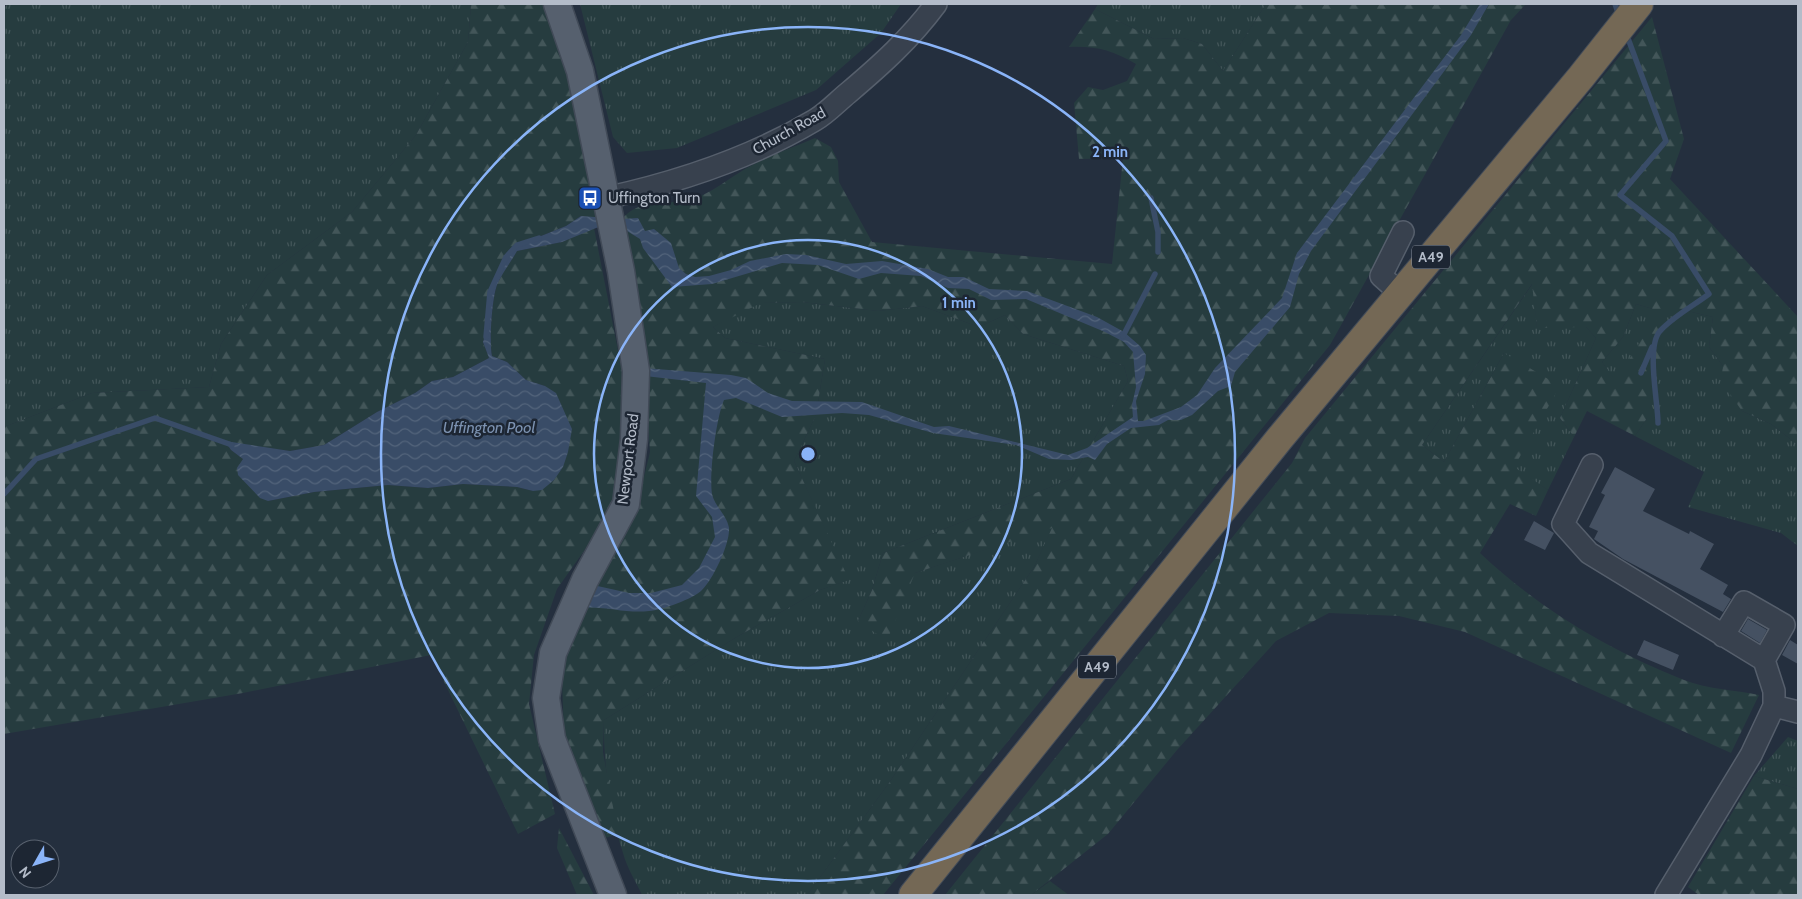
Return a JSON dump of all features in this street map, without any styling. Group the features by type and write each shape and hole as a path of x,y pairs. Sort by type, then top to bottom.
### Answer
{"highway":[{"name":"A49","path":"913,895 1280,438 1581,77 1639,4"}],"main road":[{"name":"Newport Road","path":"557,4 580,71 613,235 636,371 634,439 626,504 585,580 553,653 546,698 552,739 613,895"}],"street":[{"name":"Church Road","path":"606,203 679,180 759,150 817,119 873,72 913,34 936,4"},
{"path":"1400,293 1381,276 1403,232"},
{"path":"1592,465 1563,524 1588,553 1764,660 1774,691 1774,706 1751,755 1666,895"},
{"path":"1723,636 1744,602 1784,625 1764,660"},
{"path":"1774,706 1798,712"}],"green space":[{"path":"8,4 471,4 468,42 416,135 352,212 267,275 221,344 209,387 92,393 4,427 4,8"},
{"path":"471,4 552,4 565,32 598,218 581,216 566,226 521,244 505,271 517,251 562,242 594,228 624,381 628,442 615,507 557,589 534,655 529,704 555,814 518,834 431,655 243,693 4,734 4,427 92,393 209,387 221,344 267,275 352,212 416,135 468,42","holes":["503,273 497,285 492,310 492,356 507,362 526,380 545,386 533,491 517,487 463,484 428,488 388,485 314,492 268,501 242,463 243,459 231,450 226,442 290,451 324,445 377,412 415,393 432,381 453,377 489,358 483,342 490,319 488,298"]},
{"path":"580,4 901,4 881,33 816,90 677,148 627,153 613,137"},
{"path":"1098,4 1266,4 1223,71 1202,44 1183,38 1154,39 1095,9"},
{"path":"1266,4 1526,4 1511,20 1330,345 883,895 807,895 889,783 1034,567 1052,528 915,573 887,641 858,621 872,590 883,553 1071,479 1128,381 1124,366 1023,334 1005,315 979,327 922,306 878,311 802,302 761,303 713,327 725,338 825,359 816,415 794,461 849,580 820,590 735,638 604,720 603,752 618,834 605,838 564,735 562,681 566,642 635,514 650,452 645,376 622,219 629,212 646,205 692,199 713,190 753,164 815,138 831,147 838,161 839,182 872,242 1112,264 1123,158 1079,159 1074,103 1088,87 1103,90 1127,81 1136,64 1104,50 1087,47 1069,47 1095,9 1154,39 1183,38 1202,44 1223,71"},
{"path":"1652,17 1684,139 1670,179 1798,317 1798,445 1771,424 1742,411 1721,381 1723,366 1709,347 1713,317 1679,309 1653,309 1636,304 1623,337 1602,362 1616,381 1649,327 1661,325 1666,344 1647,418 1635,436 1587,411 1574,437 1560,418 1596,338 1586,327 1537,328 1532,284 1422,445 1444,462 1504,353 1560,386 1514,467 1548,490 1536,516 1510,504 1480,553 1502,573 1551,610 1602,642 1629,656 1693,683 1759,695 1731,753 1465,632 1399,616 1329,613 1276,641 1177,750 1108,834 1031,895 945,895 1292,463 1305,438"},
{"path":"1533,283 1537,327 1586,327 1596,338 1560,418 1574,437 1548,490 1514,468 1504,353 1444,462 1422,445"},
{"path":"802,302 878,311 922,306 979,327 1005,315 1023,334 1124,366 1128,381 1071,479 883,553 872,590 858,621 915,573 1053,527 1034,567 889,783 807,895 642,895 625,859 614,822 606,770 604,720 735,638 820,590 848,580 794,461 816,415 825,359 725,338 713,327 755,303"},
{"path":"1636,304 1653,309 1679,309 1713,317 1709,347 1723,366 1742,411 1771,424 1798,445 1798,546 1781,533 1688,507 1704,472 1635,436 1647,418 1616,382 1602,362 1623,337"},
{"path":"1788,737 1798,741 1798,789 1754,776"},
{"path":"1754,776 1798,789 1798,895 1699,895 1688,887"},
{"path":"559,828 594,895 577,895 557,848"},
{"path":"1050,881 1069,895 1031,895"}],"water":[{"name":"Uffington Pool","path":"1480,4 1489,4 1471,35 1311,251 1299,274 1290,307 1235,372 1231,386 1218,391 1192,415 1181,420 1168,420 1159,425 1131,428 1107,444 1095,460 1088,457 1071,460 1049,459 1016,445 933,433 869,415 842,413 782,417 736,398 724,400 716,433 711,485 714,499 728,523 729,535 720,561 711,578 702,590 692,597 662,609 640,612 589,607 581,608 593,585 629,593 651,593 682,585 699,568 715,537 712,517 696,496 706,383 645,376 644,368 731,375 746,378 768,393 792,401 862,402 934,427 949,426 1068,455 1087,448 1133,417 1132,405 1136,387 1133,352 1124,342 1105,332 1026,299 991,300 969,289 948,288 921,276 881,273 859,279 818,265 782,263 712,284 672,287 643,248 640,239 622,228 601,226 562,242 517,251 501,276 495,291 492,309 492,356 507,362 526,380 545,386 556,393 572,429 563,467 554,480 542,490 533,491 517,487 463,484 428,488 388,485 314,492 268,501 260,498 238,475 237,468 243,459 231,450 225,441 290,451 324,445 377,412 415,393 432,381 453,377 489,358 483,342 490,319 488,298 508,255 521,244 566,226 581,216 622,219 638,218 645,231 654,229 671,243 679,268 686,274 695,277 709,276 731,270 750,261 786,254 806,255 846,264 882,261 928,269 948,277 964,277 989,289 1027,291 1097,317 1124,332 1140,346 1146,355 1145,374 1136,401 1138,421 1144,421 1181,407 1197,395 1215,368 1282,298 1297,253 1461,35"}],"building":[{"path":"1615,467 1655,489 1643,511 1689,534 1690,531 1714,544 1700,569 1728,585 1723,594 1731,599 1723,612 1623,559 1594,539 1598,531 1589,527 1605,495 1601,493"},
{"path":"1534,521 1554,533 1545,550 1524,540"},
{"path":"1748,619 1767,630 1760,643 1741,631"},
{"path":"1644,640 1679,655 1673,670 1637,655"},
{"path":"1790,640 1798,645 1798,664 1782,655"}],"waterway":[{"path":"1615,4 1619,15"},
{"path":"1626,33 1666,141 1620,195 1672,236 1709,294 1671,321 1660,331 1656,339 1653,362 1658,423"},
{"path":"1151,198 1158,232 1158,252"},
{"path":"486,337 490,292 506,257 517,245 539,238"},
{"path":"1123,336 1155,274"},
{"path":"1641,373 1652,347"},
{"path":"4,494 36,459 155,418 232,445"}],"place":[{"name":"Uffington Turn","path":"590,198"}]}
